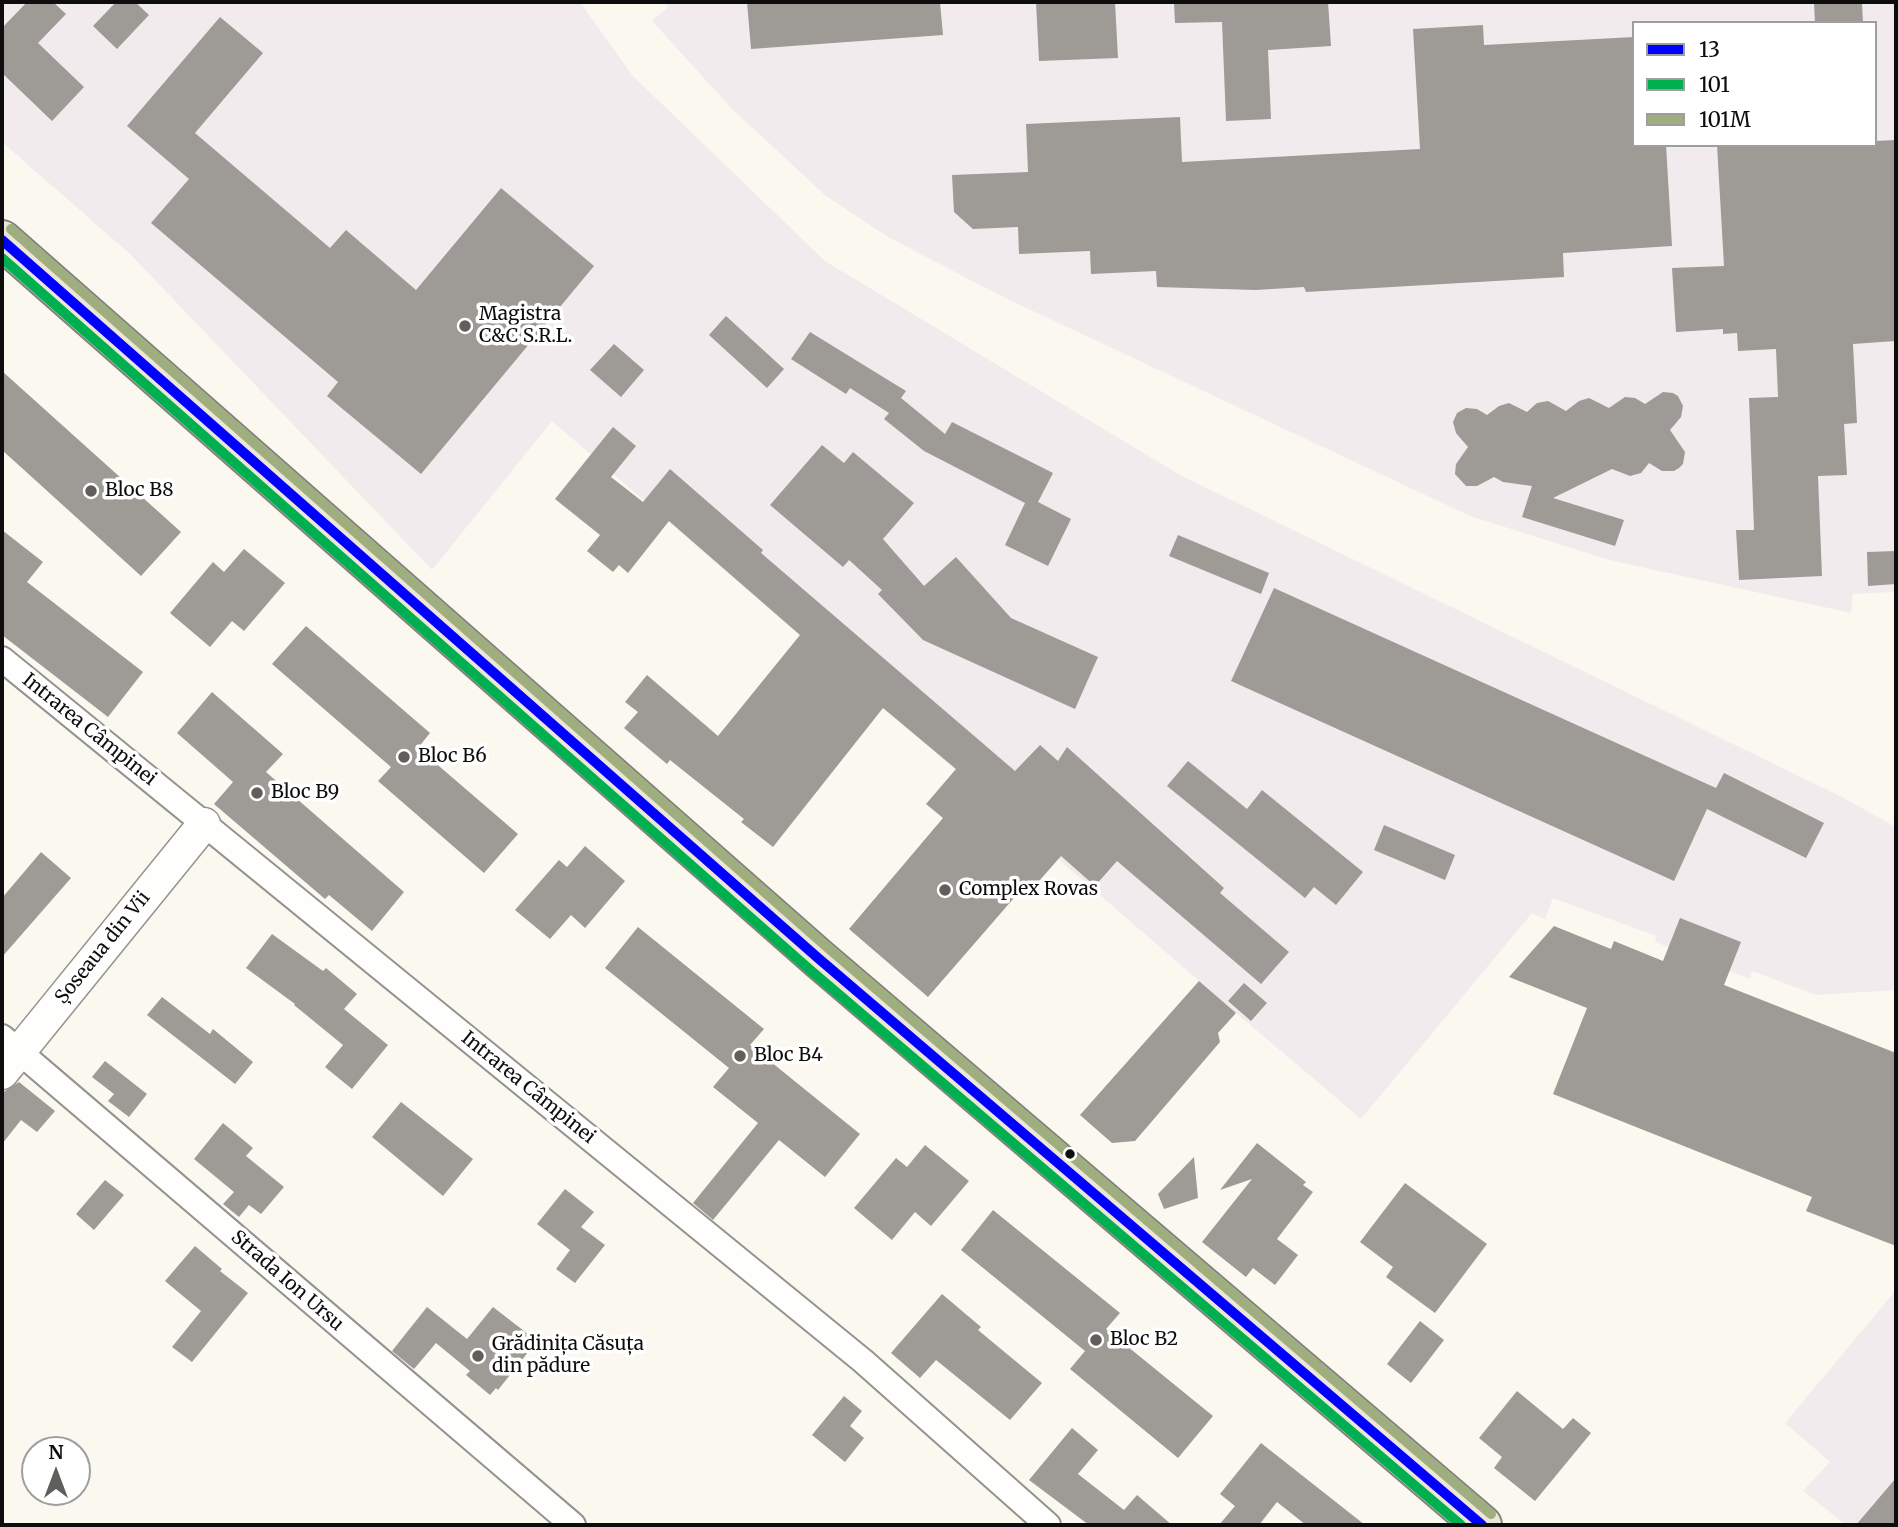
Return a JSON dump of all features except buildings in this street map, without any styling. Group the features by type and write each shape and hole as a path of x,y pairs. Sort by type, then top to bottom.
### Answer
{"main road":[{"path":"2,240 818,958 1480,1524"}],"street":[{"name":"Intrarea Câmpinei","path":"2,659 863,1361 1048,1525"},
{"name":"Șoseaua din Vii","path":"7,1054 204,824"},
{"name":"Strada Ion Ursu","path":"7,1054 573,1525"}],"shaded area":[{"path":"2,2 580,2 633,76 825,261 1180,475 1842,797 1896,827 1896,990 1816,995 1752,971 1750,979 1655,942 1656,936 1553,898 1545,919 1532,913 1361,1119 552,421 432,570 130,254 2,142"},
{"path":"664,2 1896,2 1896,592 1853,594 1851,613 1609,560 1470,516 1001,296 888,237 826,196 732,109 652,21 668,7"},
{"path":"1896,1290 1896,1525 1846,1525 1803,1491 1830,1462 1785,1423"}],"transit line":[{"name":"101M","path":"11,229 827,947 1491,1514"},
{"name":"13","path":"2,240 818,958 1482,1525"},
{"name":"101","path":"2,258 809,969 1461,1525"}],"place":[{"name":"Magistra C&C S.R.L.","path":"465,326"},
{"name":"Bloc B8","path":"91,491"},
{"name":"Bloc B6","path":"404,757"},
{"name":"Bloc B9","path":"257,793"},
{"name":"Complex Rovas","path":"945,890"},
{"name":"Bloc B4","path":"740,1056"},
{"name":"Bloc B2","path":"1096,1340"},
{"name":"Grădinița Căsuța din pădure","path":"478,1356"}]}
